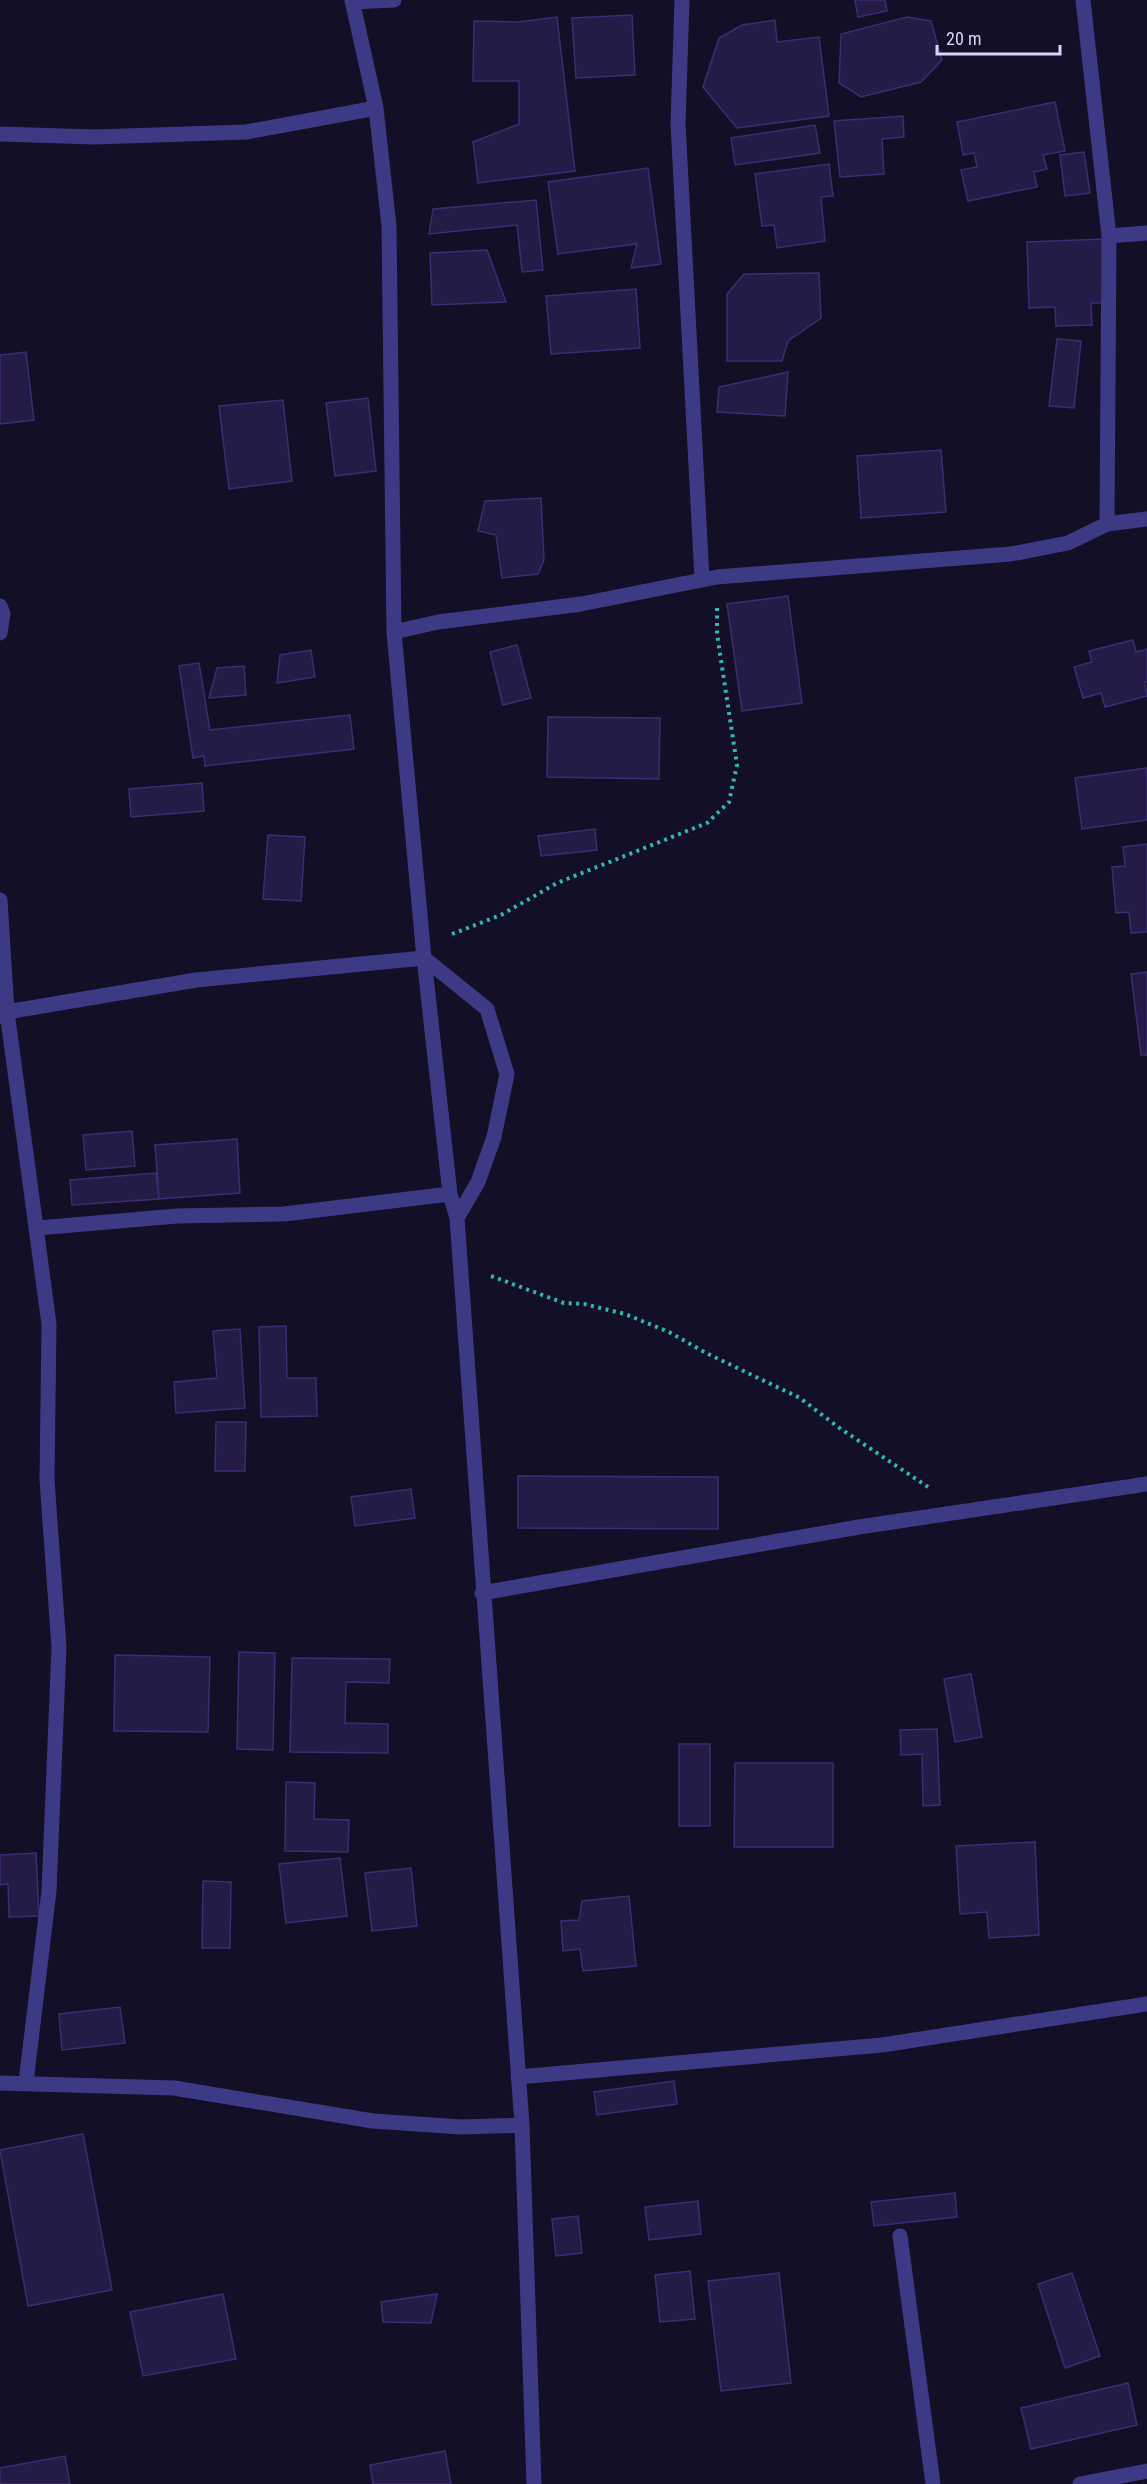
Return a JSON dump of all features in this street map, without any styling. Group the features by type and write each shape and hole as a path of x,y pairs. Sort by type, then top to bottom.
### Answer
{"street":[{"path":"394,0 352,1 376,108 389,226 394,632 450,1194 457,1218 482,1593 522,2125 534,2484"},
{"path":"682,0 678,124 710,578"},
{"path":"1083,0 1109,236 1107,524"},
{"path":"0,134 95,136 246,132 376,108"},
{"path":"1109,236 1147,233"},
{"path":"394,632 438,622 581,604 710,578 1011,554 1068,543 1107,524 1147,519"},
{"path":"0,606 3,614 0,633"},
{"path":"0,900 4,1014 38,1228 50,1324 47,1480 59,1647 49,1891 26,2082"},
{"path":"4,1014 196,980 424,951"},
{"path":"424,951 487,1010 507,1074 494,1137 478,1182 457,1218"},
{"path":"38,1228 177,1216 284,1214 450,1194"},
{"path":"482,1593 954,1513 1147,1484"},
{"path":"518,2077 882,2045 1147,2004"},
{"path":"0,2083 174,2088 373,2121 461,2127 522,2125"},
{"path":"900,2236 933,2484"},
{"path":"1080,2484 1147,2473"}],"path":[{"path":"424,951 501,915 556,883 707,823 729,802 737,765 710,578"},
{"path":"459,1265 531,1289 564,1303 584,1304 625,1314 669,1332 706,1353 800,1398 838,1427 934,1491 954,1513"}],"building":[{"path":"855,0 885,0 887,11 858,17"},
{"path":"632,15 635,75 576,78 572,18"},
{"path":"557,17 575,171 478,183 473,142 519,124 519,81 473,81 474,21 518,22"},
{"path":"907,17 931,21 942,60 921,82 861,97 839,83 841,34"},
{"path":"775,20 777,42 819,37 829,116 737,128 703,87 719,38 742,25"},
{"path":"1055,102 1065,151 1043,155 1047,169 1034,172 1037,187 968,201 961,170 977,167 974,153 963,155 957,122"},
{"path":"903,116 904,137 882,139 884,174 840,177 834,121"},
{"path":"815,125 820,153 735,165 731,138"},
{"path":"1084,152 1090,193 1065,196 1060,155"},
{"path":"829,164 833,196 821,197 825,241 777,248 774,225 762,226 755,174"},
{"path":"648,168 661,264 631,268 637,244 558,254 548,182"},
{"path":"536,200 543,270 522,272 517,225 429,234 433,209"},
{"path":"1103,239 1105,303 1091,303 1092,325 1056,326 1055,307 1029,308 1027,242"},
{"path":"487,250 506,302 432,305 430,253"},
{"path":"819,273 821,318 788,341 782,361 727,361 727,294 744,274"},
{"path":"636,289 640,348 551,354 546,296"},
{"path":"1057,339 1081,341 1074,408 1049,406"},
{"path":"26,352 34,420 0,424 0,355"},
{"path":"788,372 785,416 717,412 719,387"},
{"path":"368,398 376,471 335,476 326,403"},
{"path":"283,400 292,481 229,489 219,406"},
{"path":"941,450 946,512 861,518 857,456"},
{"path":"541,498 544,560 538,574 502,578 496,535 478,531 485,501"},
{"path":"788,596 802,703 742,711 727,604"},
{"path":"1133,640 1136,652 1147,649 1147,682 1145,682 1147,696 1105,707 1101,693 1083,698 1074,667 1092,662 1089,651"},
{"path":"517,645 531,698 503,705 490,652"},
{"path":"311,650 315,677 277,683 280,655"},
{"path":"199,663 210,730 350,715 354,749 205,766 204,756 193,758 179,666"},
{"path":"244,666 246,695 209,698 217,668"},
{"path":"548,717 660,718 659,779 547,777"},
{"path":"1147,768 1147,820 1082,829 1075,778"},
{"path":"202,783 204,811 131,817 129,789"},
{"path":"595,829 597,850 541,856 538,836"},
{"path":"268,835 305,837 301,901 263,899"},
{"path":"1147,844 1147,932 1131,933 1129,912 1116,913 1112,867 1125,866 1123,847"},
{"path":"1147,972 1147,1055 1141,1055 1131,974"},
{"path":"132,1131 135,1166 86,1170 83,1135"},
{"path":"237,1139 240,1193 159,1199 155,1145"},
{"path":"156,1173 159,1199 72,1205 70,1180"},
{"path":"286,1326 287,1378 316,1378 317,1416 261,1417 259,1327"},
{"path":"240,1329 245,1408 176,1413 174,1382 217,1378 213,1331"},
{"path":"216,1422 246,1422 245,1471 215,1471"},
{"path":"518,1476 718,1477 718,1529 518,1528"},
{"path":"411,1489 415,1518 355,1526 351,1497"},
{"path":"239,1652 275,1653 273,1750 237,1749"},
{"path":"115,1655 210,1657 208,1732 114,1731"},
{"path":"292,1658 390,1659 389,1683 346,1682 345,1723 388,1724 388,1753 290,1752"},
{"path":"971,1674 982,1737 955,1742 944,1679"},
{"path":"937,1729 940,1805 923,1806 922,1754 901,1755 900,1730"},
{"path":"679,1744 710,1744 710,1826 679,1826"},
{"path":"735,1763 833,1763 833,1847 734,1847"},
{"path":"286,1782 315,1783 314,1819 349,1820 348,1852 285,1851"},
{"path":"1035,1842 1039,1935 989,1938 987,1912 960,1914 956,1846"},
{"path":"36,1853 39,1916 9,1917 8,1884 0,1885 0,1855"},
{"path":"340,1858 347,1916 286,1923 279,1864"},
{"path":"411,1868 417,1926 372,1931 365,1873"},
{"path":"203,1881 231,1882 230,1948 202,1948"},
{"path":"629,1896 636,1966 583,1971 580,1949 563,1951 561,1921 579,1920 582,1901"},
{"path":"120,2007 125,2043 62,2050 59,2014"},
{"path":"674,2081 677,2104 597,2115 594,2092"},
{"path":"83,2134 112,2290 28,2306 0,2150"},
{"path":"955,2193 957,2217 874,2226 871,2202"},
{"path":"698,2201 701,2234 649,2240 645,2207"},
{"path":"578,2216 582,2253 556,2256 552,2219"},
{"path":"690,2271 695,2319 660,2322 655,2275"},
{"path":"779,2273 791,2383 721,2391 708,2281"},
{"path":"1072,2273 1100,2356 1065,2368 1038,2284"},
{"path":"223,2294 236,2359 143,2376 130,2312"},
{"path":"437,2294 431,2323 383,2322 381,2302"},
{"path":"1128,2383 1137,2425 1031,2449 1021,2408"},
{"path":"445,2451 451,2484 373,2484 370,2465"},
{"path":"65,2456 70,2484 0,2484 0,2468"}]}
